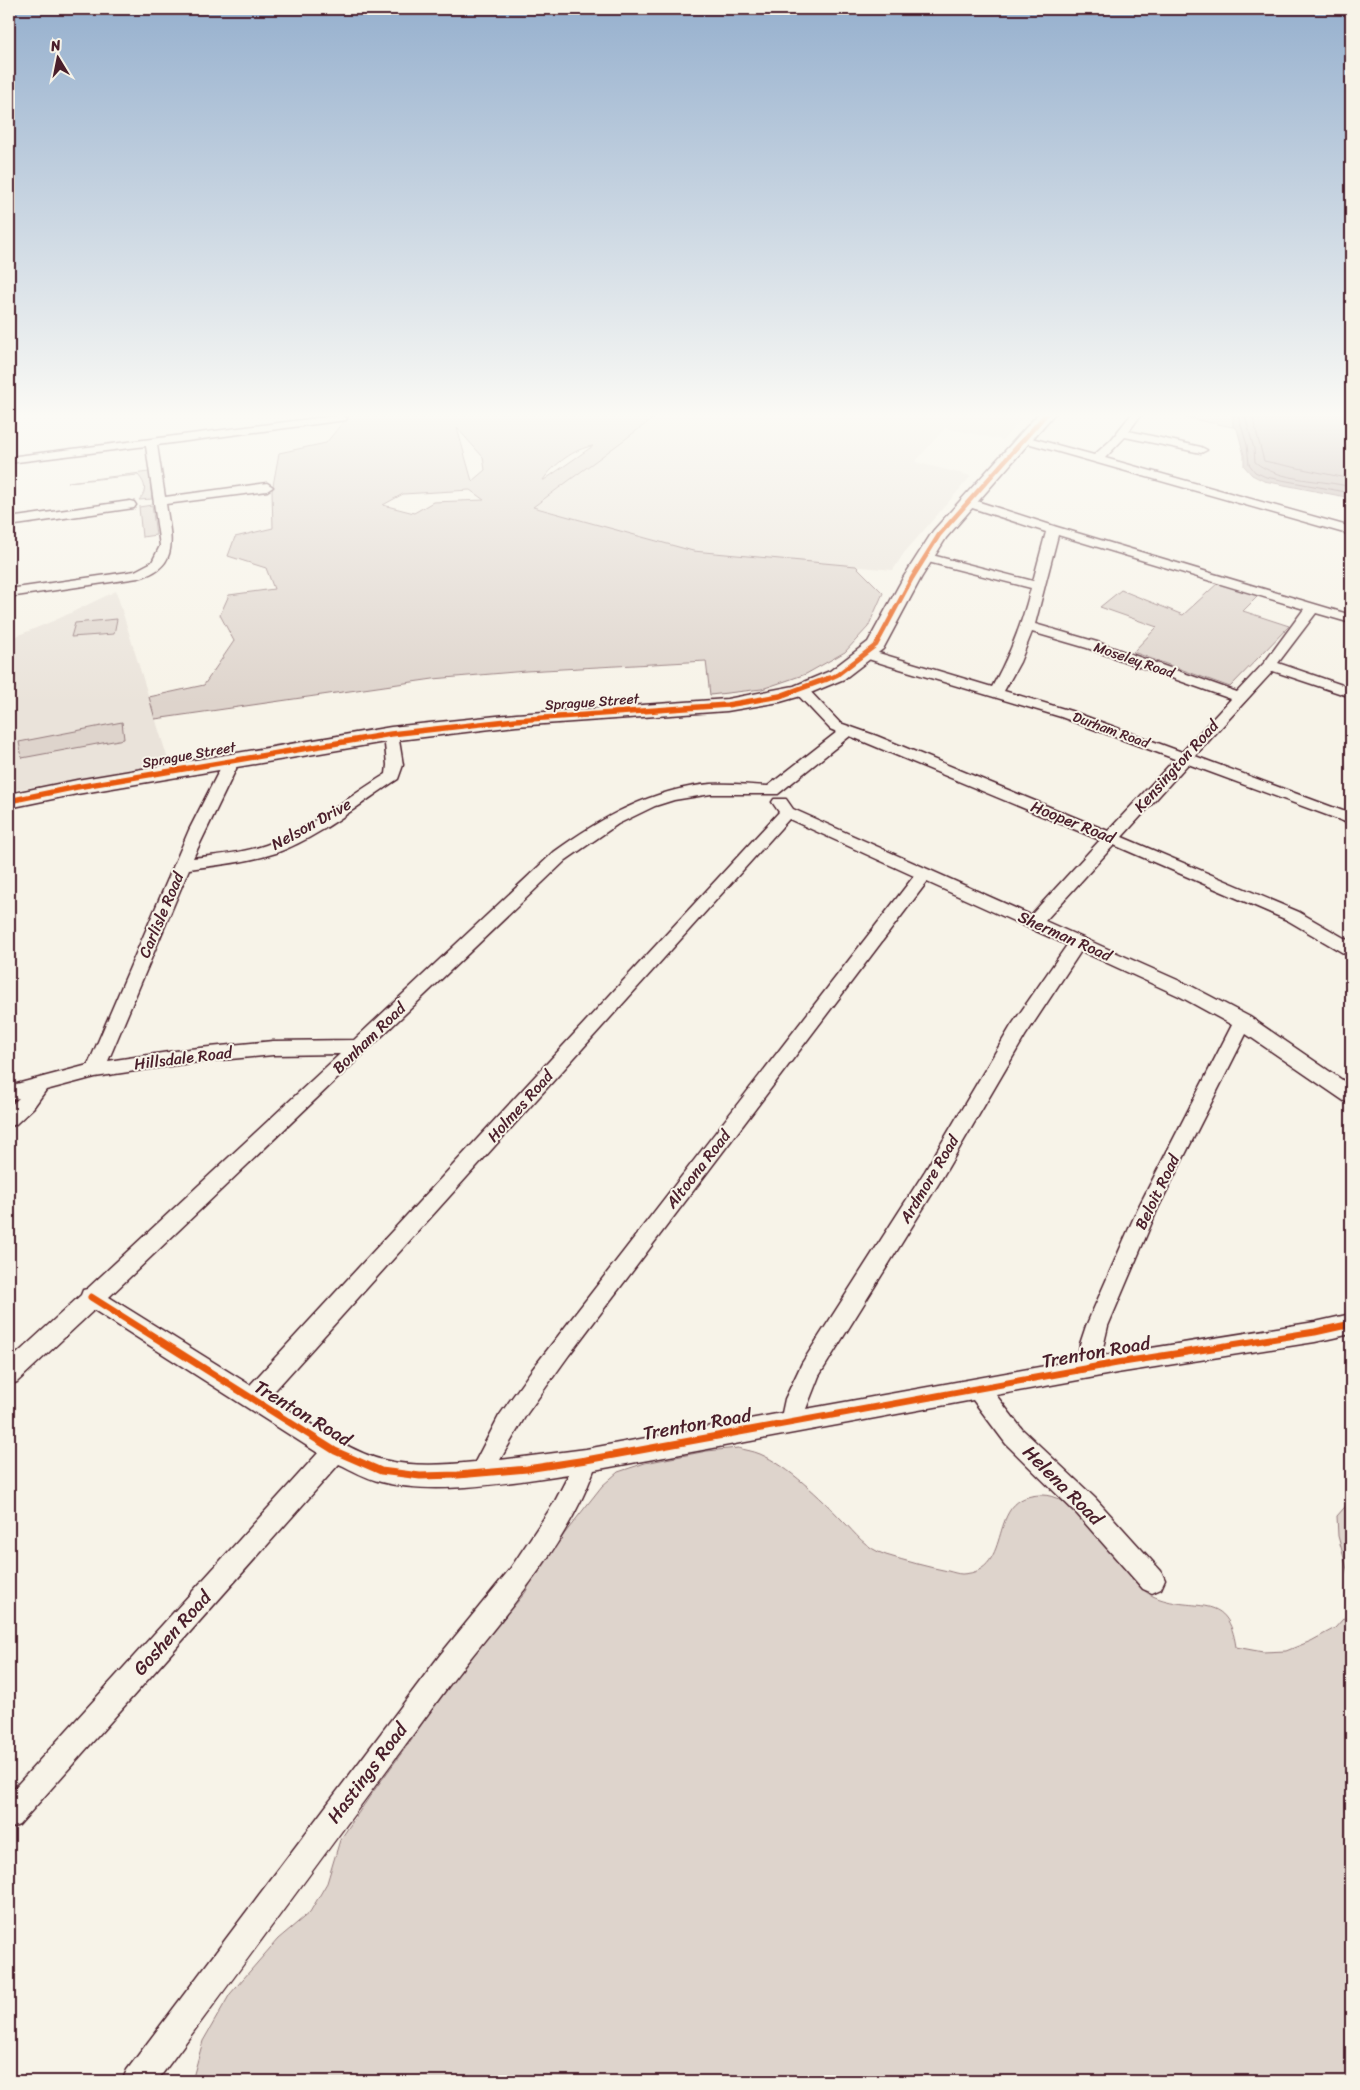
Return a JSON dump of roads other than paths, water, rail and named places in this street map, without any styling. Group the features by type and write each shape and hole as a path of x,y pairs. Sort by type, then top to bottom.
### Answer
{"main road":[{"name":"Sprague Street","path":"9,801 77,787 390,734 516,720 727,705 780,696 801,690 838,675 876,645 924,557 939,535 961,510"}],"street":[{"path":"9,522 98,510"},
{"path":"9,593 138,574 155,567 161,561 166,546 160,510"},
{"path":"990,510 1351,619"},
{"path":"1276,510 1351,530"},
{"path":"996,692 1013,662 1028,626 1053,530"},
{"path":"924,557 1039,586"},
{"name":"Kensington Road","path":"1034,922 1185,758 1238,697 1270,665 1313,607"},
{"name":"Moseley Road","path":"1028,626 1092,645 1238,697"},
{"name":"Durham Road","path":"867,654 914,671 996,692 1066,714 1351,818"},
{"path":"1270,665 1351,693"},
{"name":"Hooper Road","path":"801,690 831,723 846,732 872,739 1293,916 1351,950"},
{"path":"787,812 772,791 846,732"},
{"name":"Nelson Drive","path":"182,865 231,858 270,849 310,829 392,776 395,765 390,734"},
{"name":"Carlisle Road","path":"95,1070 196,830 228,769 229,761"},
{"name":"Bonham Road","path":"9,1375 177,1220 560,856 587,835 621,815 675,794 710,789 772,791"},
{"name":"Sherman Road","path":"787,812 1185,990 1243,1022 1351,1096"},
{"name":"Holmes Road","path":"252,1400 787,812"},
{"name":"Altoona Road","path":"483,1473 492,1449 503,1429 561,1348 926,873"},
{"name":"Ardmore Road","path":"791,1422 797,1399 810,1370 932,1177 1018,1031 1078,942"},
{"name":"Beloit Road","path":"1088,1368 1091,1344 1096,1326 1148,1208 1243,1022"},
{"name":"Hillsdale Road","path":"9,1094 95,1070 189,1056 272,1048 360,1047"},
{"path":"9,1119 26,1103 39,1085"},
{"name":"Trenton Road","path":"91,1298 335,1452 368,1467 394,1474 420,1476 483,1473 586,1460 1088,1368 1315,1332 1351,1324"},
{"name":"Helena Road","path":"978,1388 993,1412 1013,1436 1097,1518 1152,1580"},
{"name":"Goshen Road","path":"9,1814 335,1452"},
{"name":"Hastings Road","path":"138,2081 449,1664 519,1578 566,1505 586,1460"}]}
